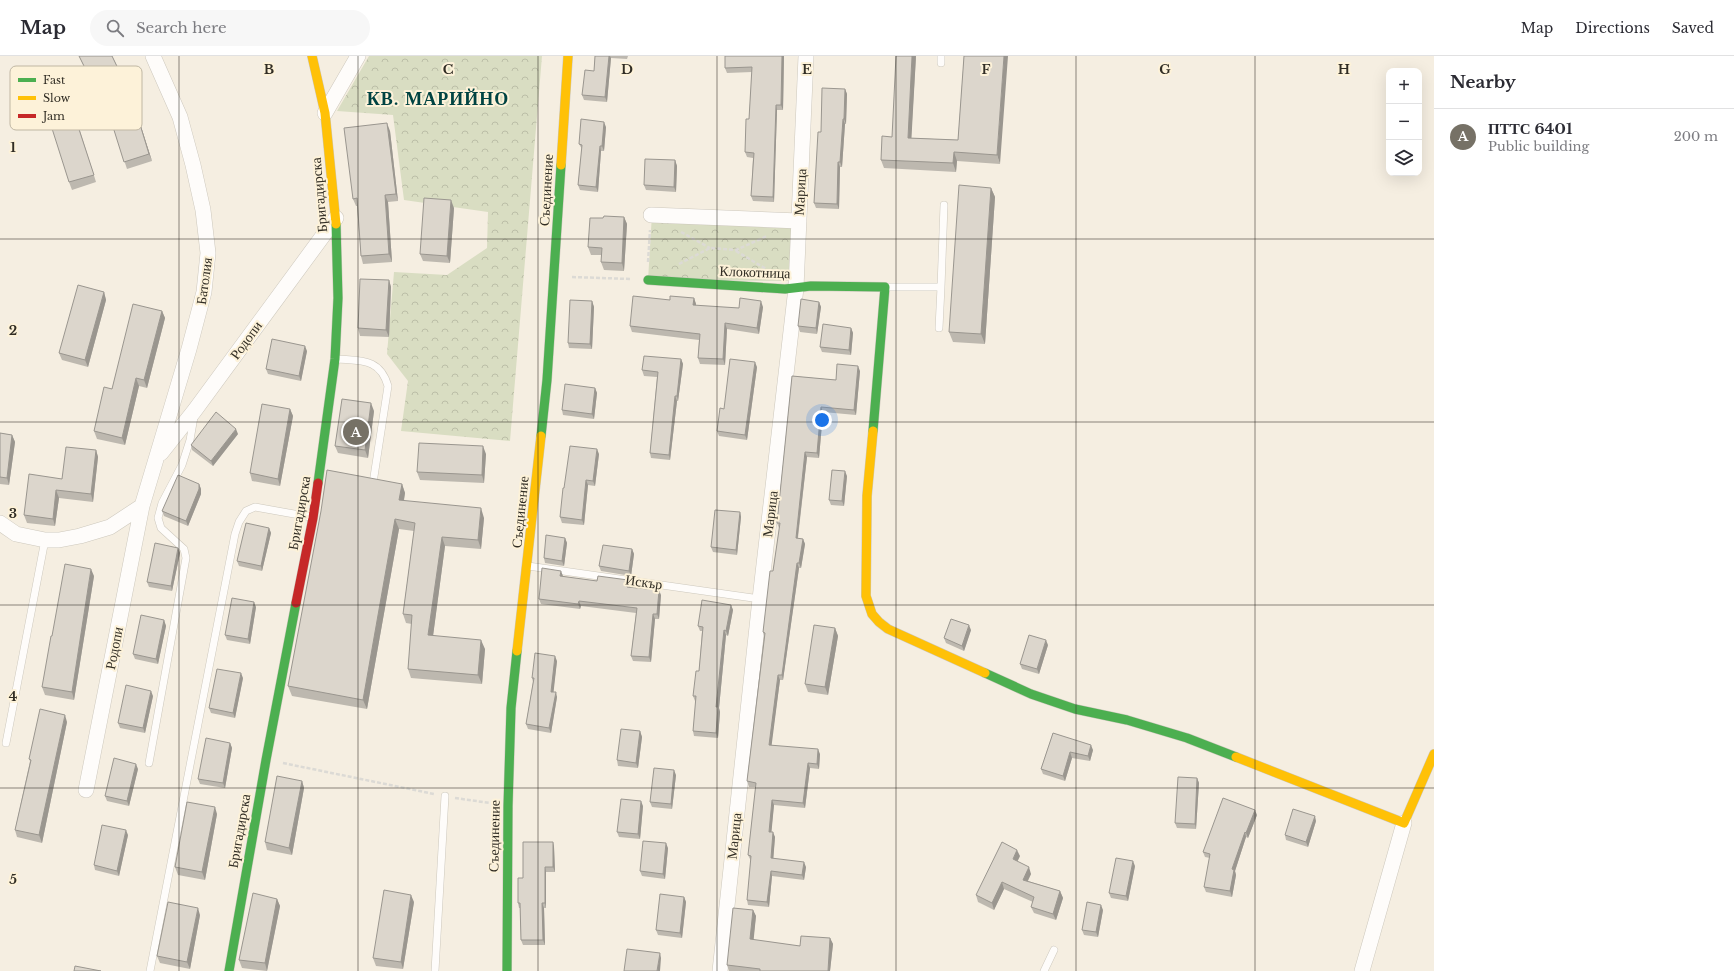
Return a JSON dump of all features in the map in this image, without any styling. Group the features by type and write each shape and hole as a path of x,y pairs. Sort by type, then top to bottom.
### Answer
{"street":[{"name":"Батолия","path":"142,506 189,349 204,292 208,253 203,210 192,158 180,117 153,56"},
{"name":"Бригадирска","path":"229,971 266,760 313,518 335,359 338,298 336,218 325,113 312,56"},
{"path":"325,113 358,56"},
{"name":"Съединение","path":"507,971 508,806 511,708 528,566 547,380 555,276 568,56"},
{"name":"Марица","path":"720,971 760,599 796,288 806,56"},
{"path":"651,215 799,221"},
{"name":"Родопи","path":"155,460 195,410 336,218"},
{"name":"Клокотница","path":"648,280 785,289 811,286 885,287"},
{"path":"885,287 867,496 866,596 870,612 877,622 894,633 1030,694 1075,708 1127,720 1187,738 1404,823"},
{"name":"Родопи","path":"86,790 142,506"},
{"path":"0,523 16,534 45,540 59,540 80,536 110,527 142,506"},
{"path":"1362,971 1404,823 1434,754"}],"lane":[{"path":"939,328 944,205"},
{"path":"885,287 941,287"},
{"path":"335,359 366,362 376,365 385,376 388,386 373,483"},
{"path":"149,763 186,558 184,549 161,528 158,518 162,503 182,465 190,440 195,410"},
{"path":"150,971 233,542 239,522 246,511 255,507 313,518"},
{"path":"6,743 45,540"},
{"name":"Искър","path":"528,566 760,599"},
{"path":"435,971 445,796"},
{"path":"1044,971 1054,950"}],"path":[{"path":"555,276 648,280 651,215"},
{"path":"675,266 710,248 736,250 771,234"},
{"path":"266,760 445,796 508,806"}],"green space":[{"path":"369,56 542,56 510,441 401,431 408,381 387,354 394,272 447,275 487,248 488,212 404,200 393,115 337,111"},
{"path":"652,214 795,224 790,281 648,280"}],"building":[{"path":"79,56 112,56 117,66 84,66"},
{"path":"595,56 609,56 605,97 582,95 585,70 594,71"},
{"path":"725,56 782,56 781,105 776,105 773,197 751,196 754,153 745,152 746,119 749,119 752,67 725,68"},
{"path":"896,56 912,56 908,138 958,140 964,56 1004,56 997,155 954,152 953,163 881,160 882,136 892,137"},
{"path":"822,88 845,89 840,162 838,162 837,204 814,203 818,132 821,132"},
{"path":"581,119 604,122 596,187 578,185 582,145 579,144"},
{"path":"387,123 396,194 385,195 389,254 361,256 357,198 353,199 344,128"},
{"path":"52,130 79,130 94,175 69,182"},
{"path":"114,130 142,130 149,154 124,162"},
{"path":"645,159 675,160 674,187 644,185"},
{"path":"959,185 991,188 981,334 949,332"},
{"path":"424,198 451,200 447,256 420,254"},
{"path":"604,216 624,217 622,263 601,262 602,248 588,247 590,218 603,218"},
{"path":"360,279 389,280 386,330 358,328"},
{"path":"78,285 104,292 85,360 59,353"},
{"path":"633,296 670,300 670,296 694,298 693,305 739,308 740,298 761,301 757,328 725,323 723,359 698,358 700,334 630,326"},
{"path":"801,299 819,302 816,328 798,326"},
{"path":"570,300 592,301 590,344 568,343"},
{"path":"133,304 162,311 144,380 136,378 122,438 94,431 104,387 112,389"},
{"path":"823,324 851,328 849,350 820,347"},
{"path":"272,339 305,346 299,376 266,369"},
{"path":"644,356 681,359 677,396 675,396 669,455 650,453 658,372 642,370"},
{"path":"730,359 755,362 745,435 717,431 720,408 724,409"},
{"path":"837,364 858,366 854,410 821,407 817,453 805,452 796,538 803,539 799,563 797,563 782,675 778,675 769,745 818,749 817,764 808,763 803,803 772,800 769,832 773,832 771,858 804,862 802,875 771,871 767,902 747,900 751,856 748,855 756,783 747,781 765,633 763,632 770,571 773,571 780,523 777,523 792,376 836,380"},
{"path":"565,384 595,388 592,414 562,410"},
{"path":"342,399 371,403 365,450 335,446"},
{"path":"262,404 290,409 278,479 250,473"},
{"path":"216,412 236,429 211,461 191,445"},
{"path":"0,433 12,435 7,478 0,477"},
{"path":"419,443 483,446 482,475 417,472"},
{"path":"570,446 597,449 593,481 586,480 582,520 560,517"},
{"path":"66,447 96,450 91,494 56,490 53,519 24,515 29,474 62,479"},
{"path":"327,470 402,484 399,500 481,508 478,540 442,537 428,635 481,640 478,675 408,669 412,615 403,614 415,523 395,519 363,700 288,686 321,511"},
{"path":"832,470 845,471 842,501 829,500"},
{"path":"178,475 199,484 199,489 186,521 162,511"},
{"path":"715,510 740,512 736,550 711,547"},
{"path":"246,523 269,528 261,566 237,561"},
{"path":"546,535 565,538 562,561 544,558"},
{"path":"155,543 178,548 171,586 147,582"},
{"path":"603,545 632,549 629,571 599,566"},
{"path":"65,564 91,569 72,692 42,687"},
{"path":"542,568 561,571 560,576 597,581 598,576 628,580 627,587 659,590 657,614 653,614 649,657 631,656 637,608 579,601 578,604 539,599"},
{"path":"232,598 254,602 248,639 225,635"},
{"path":"702,600 731,605 726,631 724,630 716,707 718,707 716,733 693,731 696,696 693,696 696,671 699,671 703,627 698,626"},
{"path":"141,615 164,620 156,659 133,654"},
{"path":"951,619 969,625 962,646 944,638"},
{"path":"814,625 835,628 825,687 805,684"},
{"path":"1029,635 1046,640 1037,669 1020,664"},
{"path":"535,653 555,656 551,692 556,692 549,728 526,724 534,678 532,678"},
{"path":"217,669 241,673 233,713 209,708"},
{"path":"126,685 151,691 143,728 118,723"},
{"path":"40,709 65,715 39,835 15,830 31,760 29,759"},
{"path":"621,729 640,731 636,763 617,760"},
{"path":"1053,733 1091,745 1088,756 1070,752 1063,776 1041,769"},
{"path":"206,738 230,743 223,783 198,779"},
{"path":"114,758 136,764 127,801 105,796"},
{"path":"654,768 674,770 671,804 650,802"},
{"path":"277,776 302,781 289,848 265,842"},
{"path":"1178,777 1197,778 1195,824 1175,823"},
{"path":"1223,798 1255,810 1246,833 1245,832 1232,869 1234,870 1230,891 1204,887 1210,854 1203,852"},
{"path":"621,799 641,801 638,834 617,832"},
{"path":"187,802 215,807 202,872 175,867"},
{"path":"1293,809 1315,816 1306,842 1285,835"},
{"path":"102,825 126,830 117,871 94,865"},
{"path":"643,841 666,843 663,874 640,871"},
{"path":"523,842 553,842 553,867 545,867 545,903 542,903 543,940 521,940 520,903 518,903 518,878 523,878"},
{"path":"1002,842 1017,850 1013,859 1029,867 1023,880 1060,891 1053,914 1031,907 1034,897 1002,882 992,903 976,895"},
{"path":"1116,858 1133,861 1126,896 1109,893"},
{"path":"384,890 411,895 401,962 373,958"},
{"path":"253,893 277,899 265,963 239,960"},
{"path":"660,894 684,897 680,933 656,930"},
{"path":"168,902 198,908 187,962 157,956"},
{"path":"1087,902 1101,905 1096,932 1082,930"},
{"path":"733,908 753,910 750,939 800,946 801,936 830,938 828,971 760,971 760,969 727,965"},
{"path":"627,949 660,953 657,971 624,971"},
{"path":"75,966 101,971 74,971"}],"traffic: fast":[{"path":"541,436 547,380 561,165"},
{"path":"318,483 335,359 338,298 336,224"},
{"path":"648,280 785,289 811,286 885,287 873,431"},
{"path":"229,971 266,760 296,603"},
{"path":"507,971 508,806 511,708 517,651"},
{"path":"985,673 1031,694 1075,709 1127,720 1187,738 1236,757"}],"traffic: slow":[{"path":"312,56 325,113 336,224"},
{"path":"561,165 568,56"},
{"path":"873,431 867,496 866,596 872,614 888,629 985,673"},
{"path":"517,651 541,436"},
{"path":"1236,757 1404,823 1434,754"}],"traffic: jam":[{"path":"296,603 313,518 318,483"}],"place":[{"name":"ПТТС 6401","path":"356,432"}],"district":[{"name":"КВ. МАРИЙНО","path":"438,99"}]}
